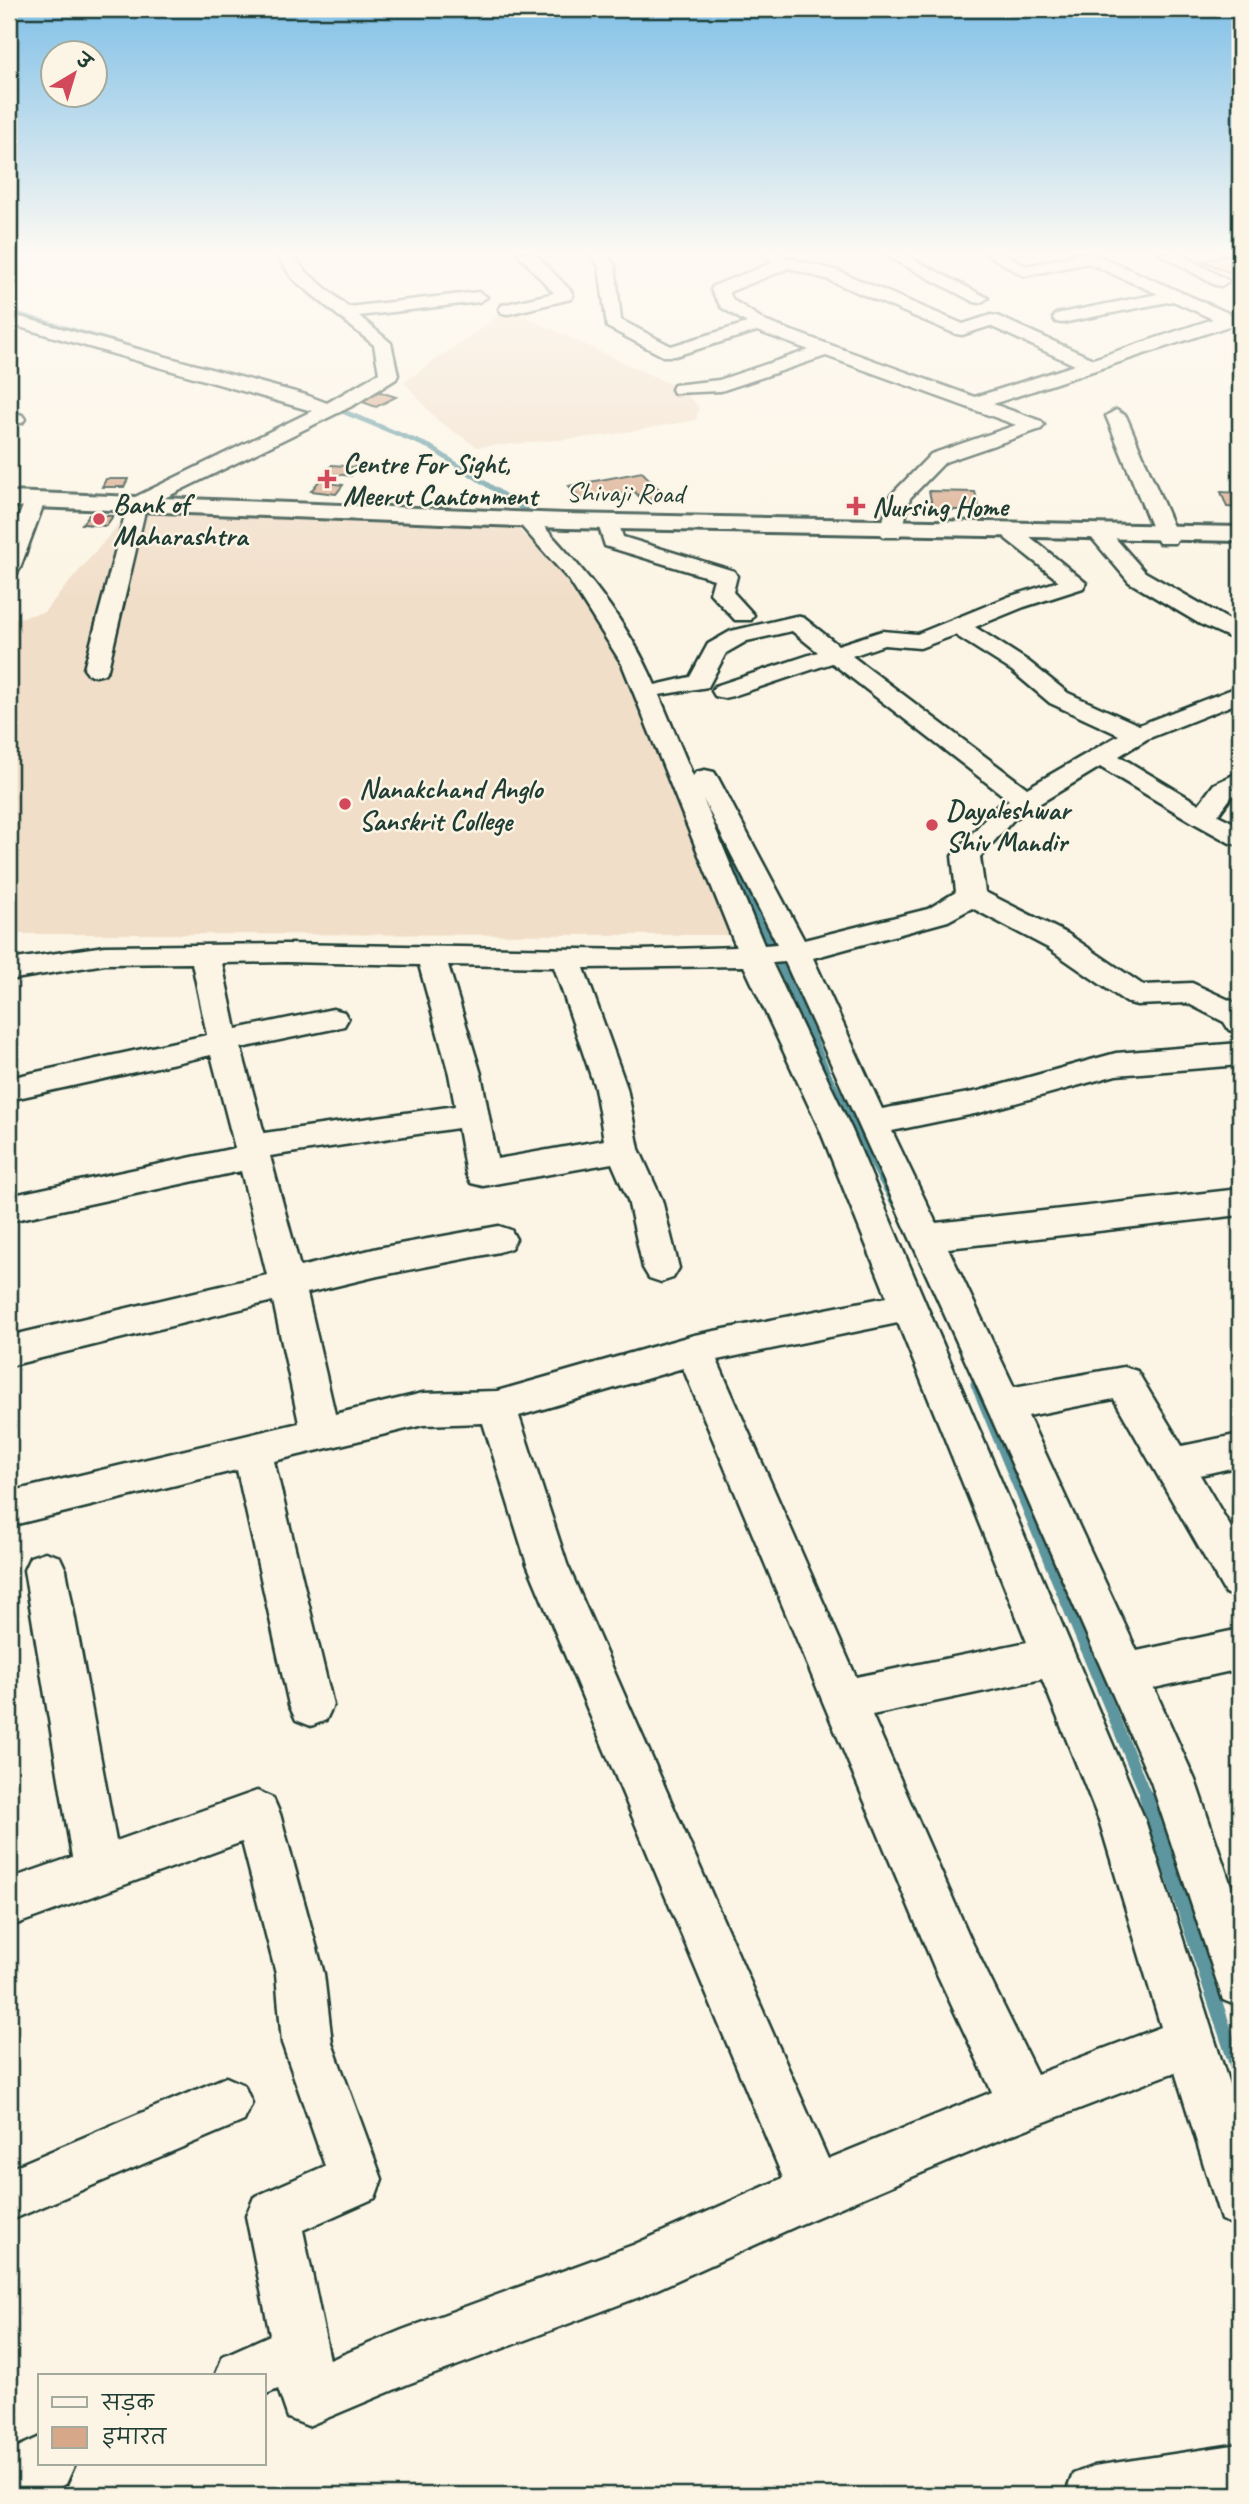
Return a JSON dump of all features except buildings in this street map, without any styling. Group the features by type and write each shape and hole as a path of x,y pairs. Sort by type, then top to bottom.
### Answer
{"main road":[{"path":"17,506 134,506 610,527 1013,531 1240,540"},
{"name":"Shivaji Road","path":"540,523 891,529"},
{"path":"1013,531 1101,536 1240,534"}],"street":[{"path":"193,370 334,407"},
{"path":"96,669 134,506 334,407 388,375 387,370"},
{"path":"681,389 721,385 765,370"},
{"path":"884,370 1034,425 938,458 900,496 891,529"},
{"path":"977,403 1076,370"},
{"path":"162,379 187,388"},
{"path":"275,416 299,424"},
{"path":"1116,416 1166,535"},
{"path":"9,568 17,506"},
{"path":"540,523 592,569 616,602 664,689 724,817 776,953 836,1130 1122,1820 1240,2201"},
{"path":"540,523 578,576 634,664 776,953 872,1123 1004,1405 1227,1906 1240,1983"},
{"path":"610,527 613,541 726,576 722,593 743,615"},
{"path":"724,691 882,638 920,640 1016,602 1074,583 1013,531"},
{"path":"1101,536 1137,577 1240,635"},
{"path":"664,689 699,682 716,649 739,636 796,623 832,655 1026,800"},
{"path":"957,626 1020,666 1059,698 1138,734"},
{"path":"971,896 966,856 1005,813 1138,734 1240,693"},
{"path":"1100,756 1240,837"},
{"path":"1203,817 1223,790 1240,780"},
{"path":"9,970 105,955 566,958 776,953 819,948 939,915 971,896"},
{"path":"971,896 1058,941 1137,995 1192,993 1239,1018"},
{"path":"205,954 224,1043 287,1283 320,1432"},
{"path":"430,956 465,1074 483,1174 622,1149"},
{"path":"566,958 611,1088 622,1149 645,1200 661,1268"},
{"path":"9,1089 161,1053 224,1043 333,1019"},
{"path":"872,1123 979,1102 1116,1064 1240,1054"},
{"path":"15,1207 252,1151 472,1115"},
{"path":"925,1237 1240,1202"},
{"path":"9,1351 287,1283 499,1239"},
{"path":"9,1509 423,1409 497,1408 694,1350 909,1307"},
{"path":"694,1350 954,1957 1025,2105"},
{"path":"1004,1405 1124,1382 1240,1580"},
{"path":"497,1408 547,1564 815,2191"},
{"path":"252,1449 311,1705"},
{"path":"1173,1464 1240,1450"},
{"path":"45,1570 97,1870"},
{"path":"1125,1674 1240,1649"},
{"path":"844,1700 1054,1657"},
{"path":"9,1903 257,1814 300,1974 307,2043 356,2179 274,2216 302,2350 308,2398 402,2358 642,2269 815,2191 1191,2041"},
{"path":"9,2195 226,2103"},
{"path":"248,2374 302,2350"},
{"path":"1094,2495 1240,2473"}],"shaded area":[{"path":"421,370 640,370 681,389 699,407 696,420 603,436 477,447 437,420 404,382"},
{"name":"Nanakchand Anglo Sanskrit College","path":"130,511 518,529 570,579 630,673 732,935 9,934 9,620 44,612"}],"waterway":[{"path":"332,407 430,447 518,505"},
{"path":"518,505 527,511"},
{"path":"713,824 716,830"},
{"path":"715,829 784,972 827,1075 894,1201"},
{"path":"976,1384 1147,1798"},
{"path":"1146,1796 1240,2076"}],"place":[{"name":"Centre For Sight, Meerut Cantonment","path":"327,479"},
{"name":"Nursing Home","path":"856,506"},
{"name":"Bank of Maharashtra","path":"99,519"},
{"name":"Nanakchand Anglo Sanskrit College","path":"345,804"},
{"name":"Dayaleshwar Shiv Mandir","path":"932,825"}]}
